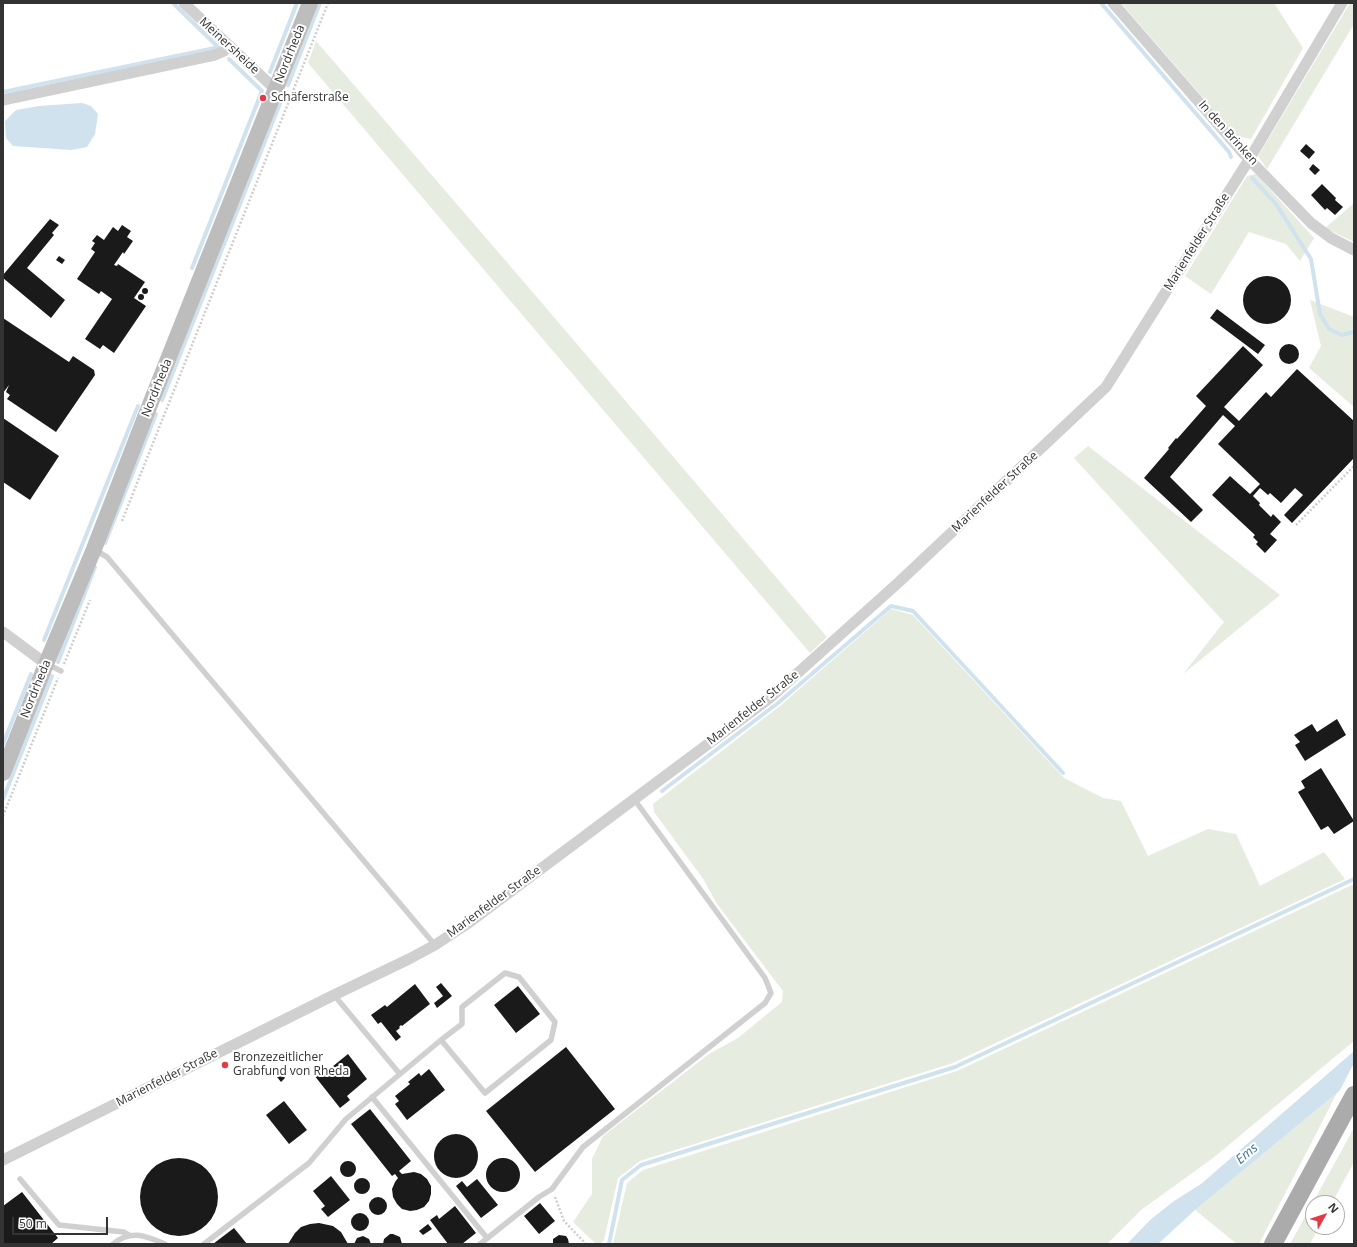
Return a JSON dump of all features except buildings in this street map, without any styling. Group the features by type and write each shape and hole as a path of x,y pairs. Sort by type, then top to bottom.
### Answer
{"main road":[{"name":"Nordrheda","path":"3,773 94,549 310,3"},
{"path":"1274,1244 1354,1095"}],"street":[{"name":"Meinersheide","path":"184,3 276,90"},
{"name":"In den Brinken","path":"1113,3 1238,147 1311,223 1331,238 1354,250"},
{"name":"Marienfelder Straße","path":"3,1160 334,995 410,959 435,945 467,924 771,697 899,582 1106,387 1250,158 1342,3"},
{"path":"3,100 215,55 224,52 230,47"},
{"path":"3,632 46,664"}],"lane":[{"path":"94,549 107,557 435,945"},
{"path":"46,664 61,671"},
{"path":"480,1244 539,1197 552,1189 583,1147 765,1003 770,993 765,978 634,799"},
{"path":"204,1244 309,1163 346,1119 399,1073 441,1040 462,1024 462,1007 505,973 519,977 555,1022 551,1040 485,1093 441,1040"},
{"path":"334,995 399,1073"},
{"path":"372,1097 487,1238"},
{"path":"20,1179 59,1225 124,1232 129,1235"},
{"path":"113,1244 117,1240 129,1235 141,1235 166,1244"}],"path":[{"path":"119,528 328,3"},
{"path":"1296,525 1354,466"},
{"path":"3,816 93,593"},
{"path":"552,1189 564,1221 586,1244"}],"shaded area":[{"path":"1121,3 1274,3 1303,48 1251,139 1236,136"},
{"path":"1350,3 1354,3 1354,24 1267,169 1258,156"},
{"path":"316,41 827,637 810,653 308,63"},
{"path":"1256,174 1314,238 1300,261 1286,244 1249,232 1211,294 1185,276 1247,176"},
{"path":"1354,203 1354,242 1325,228"},
{"path":"1310,300 1354,317 1354,407 1309,368 1321,346"},
{"path":"1088,446 1280,595 1183,674 1224,622 1074,458"},
{"path":"891,609 913,615 1064,778 1103,798 1121,801 1148,856 1208,829 1236,834 1260,886 1324,852 1345,879 953,1063 640,1161 618,1178 604,1240 600,1244 596,1244 573,1222 592,1194 592,1159 603,1136 709,1054 738,1038 782,1002 783,991 717,904 704,880 654,812 653,804 780,706"},
{"path":"1354,884 1354,1041 1213,1158 1141,1210 1107,1244 613,1244 627,1183 643,1170 957,1071"},
{"path":"1337,1093 1259,1244 1237,1244 1195,1210"},
{"path":"1354,1128 1354,1162 1336,1195 1317,1195"},
{"path":"1305,1217 1305,1235 1315,1235 1310,1244 1290,1244"}],"water":[{"path":"82,103 91,106 98,114 95,134 87,147 71,150 13,146 6,138 5,121 16,110 39,106"},
{"name":"Ems","path":"1354,1051 1354,1078 1337,1093 1195,1210 1158,1244 1127,1244 1150,1220 1174,1201 1201,1184"}],"pier":[{"path":"1354,1063 1354,1080 1337,1096"}],"waterway":[{"path":"173,3 218,47"},
{"path":"270,72 297,3"},
{"path":"288,85 320,3"},
{"path":"1101,3 1229,152 1231,157"},
{"path":"3,92 215,48 217,46"},
{"path":"192,268 262,91 229,59"},
{"path":"162,400 281,101"},
{"path":"1252,178 1276,204 1311,259 1320,314 1329,329 1342,335 1354,332"},
{"path":"44,640 138,406"},
{"path":"105,543 156,414"},
{"path":"58,662 95,567"},
{"path":"662,791 778,703 891,606 913,611 1063,773"},
{"path":"3,744 31,674"},
{"path":"3,799 52,676"},
{"path":"609,1244 622,1180 641,1165 955,1067 1354,879"}],"place":[{"name":"Schäferstraße","path":"263,98"},
{"name":"Bronzezeitlicher Grabfund von Rheda","path":"225,1065"}]}
